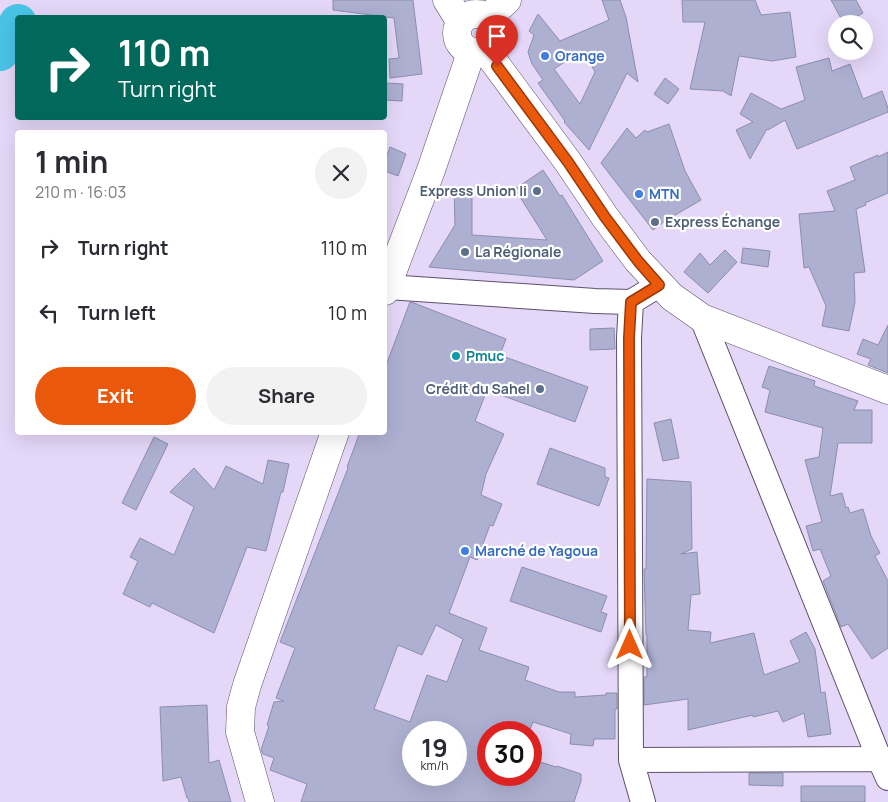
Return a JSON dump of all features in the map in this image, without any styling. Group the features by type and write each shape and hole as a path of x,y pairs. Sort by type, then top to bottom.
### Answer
{"main road":[{"path":"454,11 466,16 497,9"},
{"path":"387,286 478,52 492,45 495,38 493,23 497,9"},
{"path":"454,11 457,28 456,36 459,43 464,49 478,52 568,162 605,217 638,261 672,298 702,318 888,390"},
{"path":"260,802 240,732 241,707 247,685 335,435"}],"street":[{"path":"387,289 631,302 659,285"},
{"path":"631,302 629,338 631,760 643,802"},
{"path":"631,760 885,765 702,318"}],"building":[{"path":"333,0 413,0 422,74 390,78 389,59 399,58 394,18 387,17 387,15 333,10"},
{"path":"602,0 620,0 626,17 638,82 627,73 589,150 564,122 538,83 543,80 532,64 528,52 534,35 529,31 538,14 560,41 609,20","holes":["583,50 595,72 580,104 554,69"]},
{"path":"682,0 755,0 761,15 790,12 796,57 772,61 739,56 731,96 723,91 690,89 705,22 683,22"},
{"path":"831,0 856,0 863,13 860,15 839,15"},
{"path":"828,58 832,71 850,64 863,99 882,91 888,112 797,149 785,120 767,129 750,159 736,130 753,122 740,114 751,93 781,109 805,100 796,67"},
{"path":"665,78 679,89 668,104 654,94"},
{"path":"387,83 403,84 402,101 387,100"},
{"path":"669,124 685,171 701,200 653,230 601,163 627,128 636,138 645,130 647,132"},
{"path":"390,147 406,154 398,176 387,172 387,155"},
{"path":"888,152 888,193 856,209 865,272 854,273 855,302 849,331 822,326 826,306 809,267 804,268 799,214 835,211 827,191 855,180 850,167"},
{"path":"543,170 560,196 562,195 603,261 574,280 429,267 455,225 454,189 472,189 472,235 547,240 515,189"},
{"path":"743,248 770,251 768,267 741,263"},
{"path":"725,250 737,262 708,293 684,272 700,253 710,265"},
{"path":"410,302 506,339 501,352 494,353 588,387 575,422 487,390 475,421 504,434 486,474 481,495 502,504 493,526 490,525 477,560 470,557 449,613 487,628 479,650 529,667 525,680 559,692 575,692 575,697 617,693 615,739 594,739 593,746 570,744 571,734 542,725 542,721 477,721 477,786 542,786 542,763 581,774 581,781 574,802 301,802 307,784 270,770 274,758 263,754 261,750 274,702 284,701 276,698 295,648 280,642 348,468 359,435 387,435 387,363","holes":["436,625 463,639 447,682 427,675 410,721 467,721 467,786 402,786 402,721 407,721 374,709 398,645 422,655"]},
{"path":"888,325 888,373 868,365 871,359 857,354 863,339 878,345"},
{"path":"614,328 615,349 590,350 590,329"},
{"path":"769,366 815,381 814,386 858,401 854,410 872,410 872,443 838,443 830,496 842,493 846,508 848,507 850,513 863,509 871,536 880,553 875,556 888,581 888,648 872,659 848,624 841,627 823,581 831,576 820,549 813,551 806,526 822,522 805,460 819,457 823,428 765,412 770,390 762,387"},
{"path":"671,419 679,458 663,461 654,423"},
{"path":"154,437 168,444 136,510 122,503"},
{"path":"550,448 605,468 605,477 609,478 599,506 537,484"},
{"path":"268,460 289,464 266,551 247,547 214,633 152,603 150,607 123,594 138,561 130,557 140,538 174,555 194,507 170,492 194,468 214,490 226,466 263,484"},
{"path":"647,479 691,482 692,549 681,554 697,552 700,594 691,595 688,630 711,632 710,643 754,633 764,675 800,662 790,641 806,632 815,649 821,693 825,692 831,734 808,737 804,713 783,722 778,711 688,730 688,699 644,705 644,677 647,677 644,569 646,569"},
{"path":"522,567 607,596 601,612 607,614 601,632 510,601"},
{"path":"207,705 209,763 219,760 231,802 189,802 181,777 163,781 160,707"},
{"path":"749,773 783,773 783,786 749,785"},
{"path":"801,786 865,786 865,802 801,802"}],"waterway":[{"path":"0,52 15,28"}],"place":[{"name":"Orange","path":"545,56"},
{"name":"Express Union Ii","path":"537,191"},
{"name":"MTN","path":"639,194"},
{"name":"Express Échange","path":"655,222"},
{"name":"La Régionale","path":"465,252"},
{"name":"Pmuc","path":"456,356"},
{"name":"Crédit du Sahel","path":"540,389"},
{"name":"Marché de Yagoua","path":"465,551"}],"route":[{"path":"497,66 568,162 605,217 638,261 659,285 631,302 629,338 630,645"}]}
